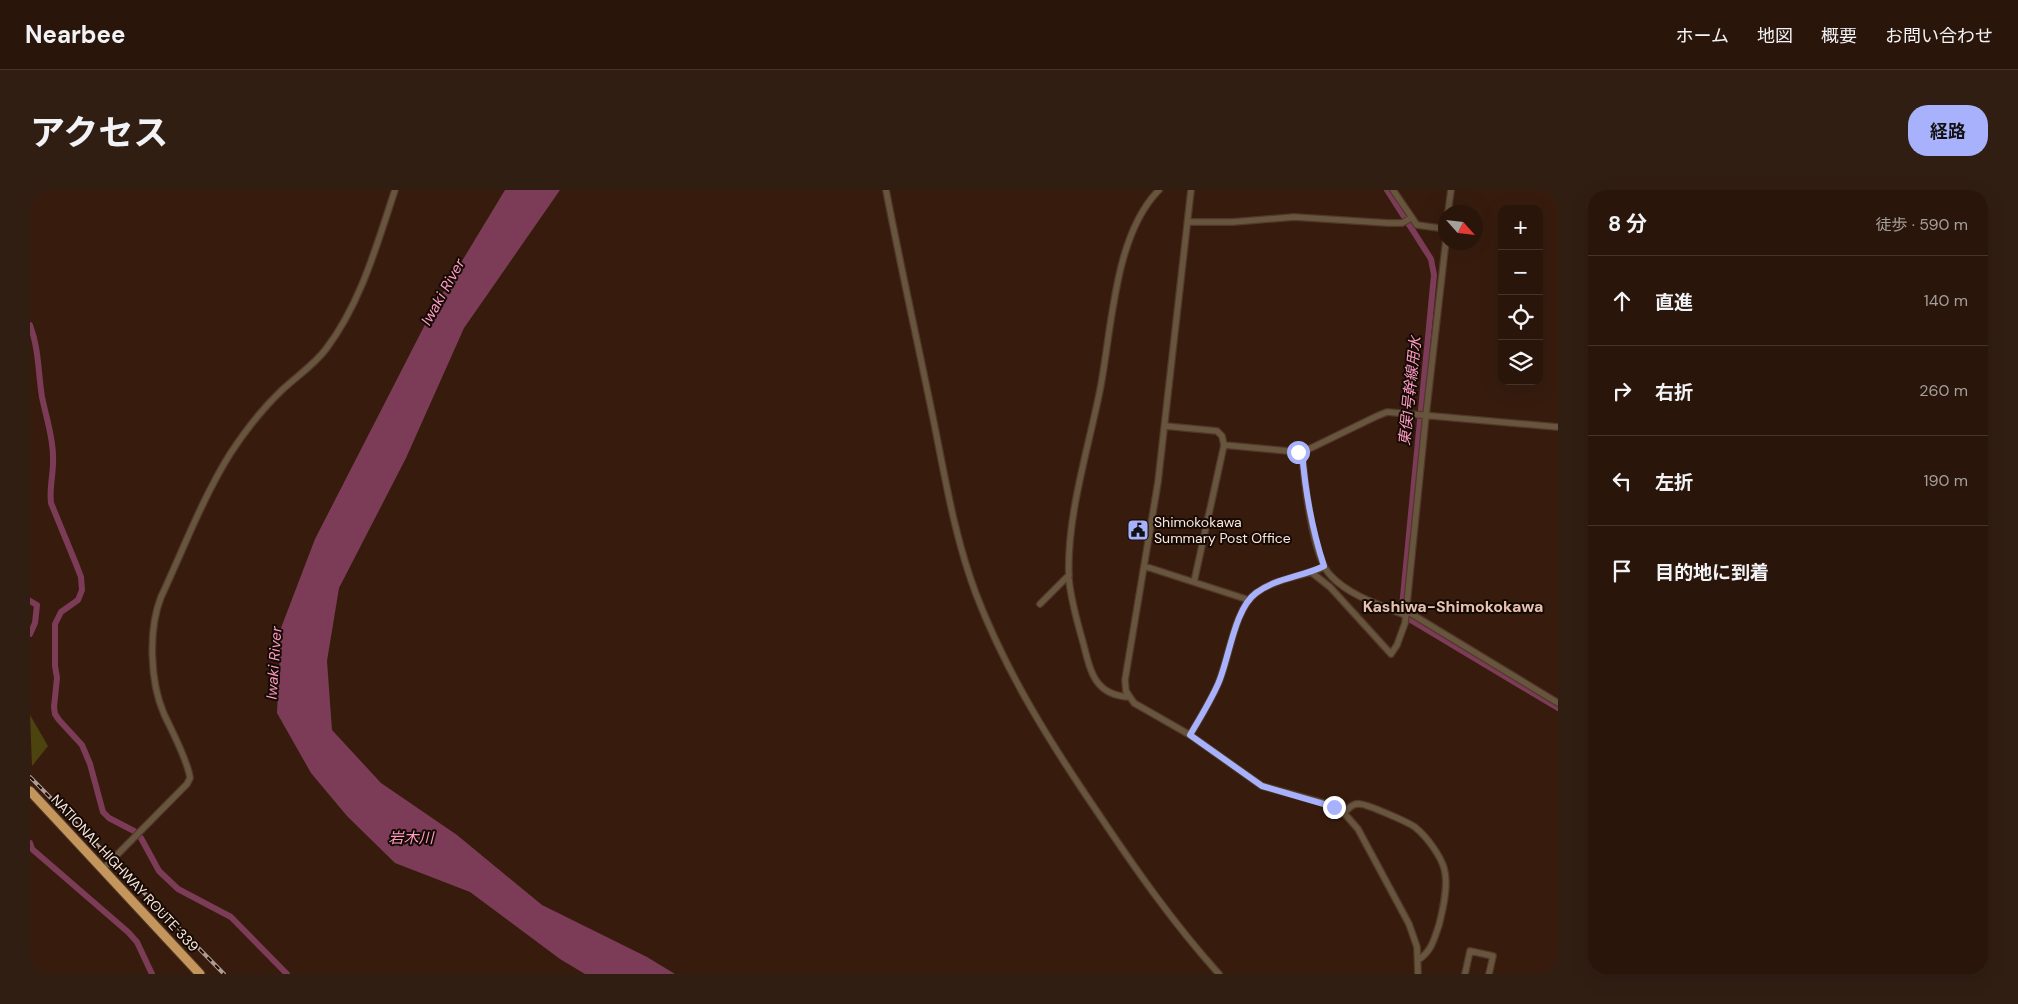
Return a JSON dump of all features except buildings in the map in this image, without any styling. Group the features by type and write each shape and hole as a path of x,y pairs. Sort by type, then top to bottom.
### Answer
{"highway":[{"name":"NATIONAL HIGHWAY ROUTE 339","path":"30,791 200,974"}],"street":[{"path":"102,869 187,784 190,778 180,749 163,711 158,692 153,632 157,609 205,499 230,454 255,418 283,390 312,366 342,327 380,239 395,190"},
{"path":"886,190 932,414 946,493 976,593 1004,660 1052,744 1124,852 1176,925 1218,974"},
{"path":"1128,697 1111,695 1103,690 1092,671 1074,606 1069,575 1069,554 1072,526 1100,388 1120,275 1131,235 1143,210 1159,190"},
{"path":"1191,190 1165,426 1125,680 1128,697 1134,703 1190,735 1262,786 1324,803 1344,813 1358,829 1409,924 1417,947 1418,974"},
{"path":"1393,190 1408,220 1421,227 1438,228"},
{"path":"1449,205 1451,190"},
{"path":"1188,222 1233,222 1294,216 1388,223 1408,220"},
{"path":"1311,572 1330,587 1391,654 1397,645 1405,623 1423,415 1445,250"},
{"path":"1224,446 1302,451 1387,412 1558,427"},
{"path":"1165,426 1217,431 1222,436 1224,446 1194,582"},
{"path":"1302,451 1308,502 1324,566 1330,576 1365,598 1405,613 1558,703"},
{"path":"1144,566 1249,600"},
{"path":"1190,735 1218,683 1233,635 1249,600 1265,586 1311,572 1324,566"},
{"path":"1040,604 1069,575"},
{"path":"1344,813 1352,805 1361,804 1408,822 1418,829 1445,870 1446,898 1442,915 1432,947 1426,955 1418,960"},
{"path":"1465,974 1470,951 1493,956 1489,974"}],"shaded area":[{"path":"30,715 48,746 32,766"}],"water":[{"name":"岩木川","path":"505,190 560,190 464,328 406,458 339,588 327,661 332,730 381,783 457,835 542,905 647,957 675,974 585,974 560,959 470,892 395,863 347,816 311,773 277,713 281,628 315,539 433,309"}],"waterway":[{"name":"東俣1号幹線用水","path":"1387,190 1431,259 1434,275 1402,607"},
{"path":"30,325 35,343 42,397 53,449 51,503 81,577 82,590 78,600 61,612 55,624 55,666 57,678 55,714 82,745 90,764 103,812 109,818 134,831 141,838 159,871 178,889 231,917 287,974"},
{"path":"30,601 37,605 35,623 30,634"},
{"name":"東俣1号幹線用水","path":"1409,619 1558,708"},
{"path":"30,843 32,849 128,932 137,942 152,974"}],"railway":[{"path":"30,777 224,974"}],"place":[{"name":"Shimokokawa Summary Post Office","path":"1138,530"}],"district":[{"name":"Kashiwa-Shimokokawa","path":"1453,606"}],"route":[{"path":"1298,452 1302,451 1305,486 1313,527 1324,566 1311,572 1265,586 1249,600 1240,616 1218,683 1190,735 1262,786 1334,807"}],"water label":[{"name":"Iwaki River","path":"443,292"},
{"name":"Iwaki River","path":"274,663"}]}
